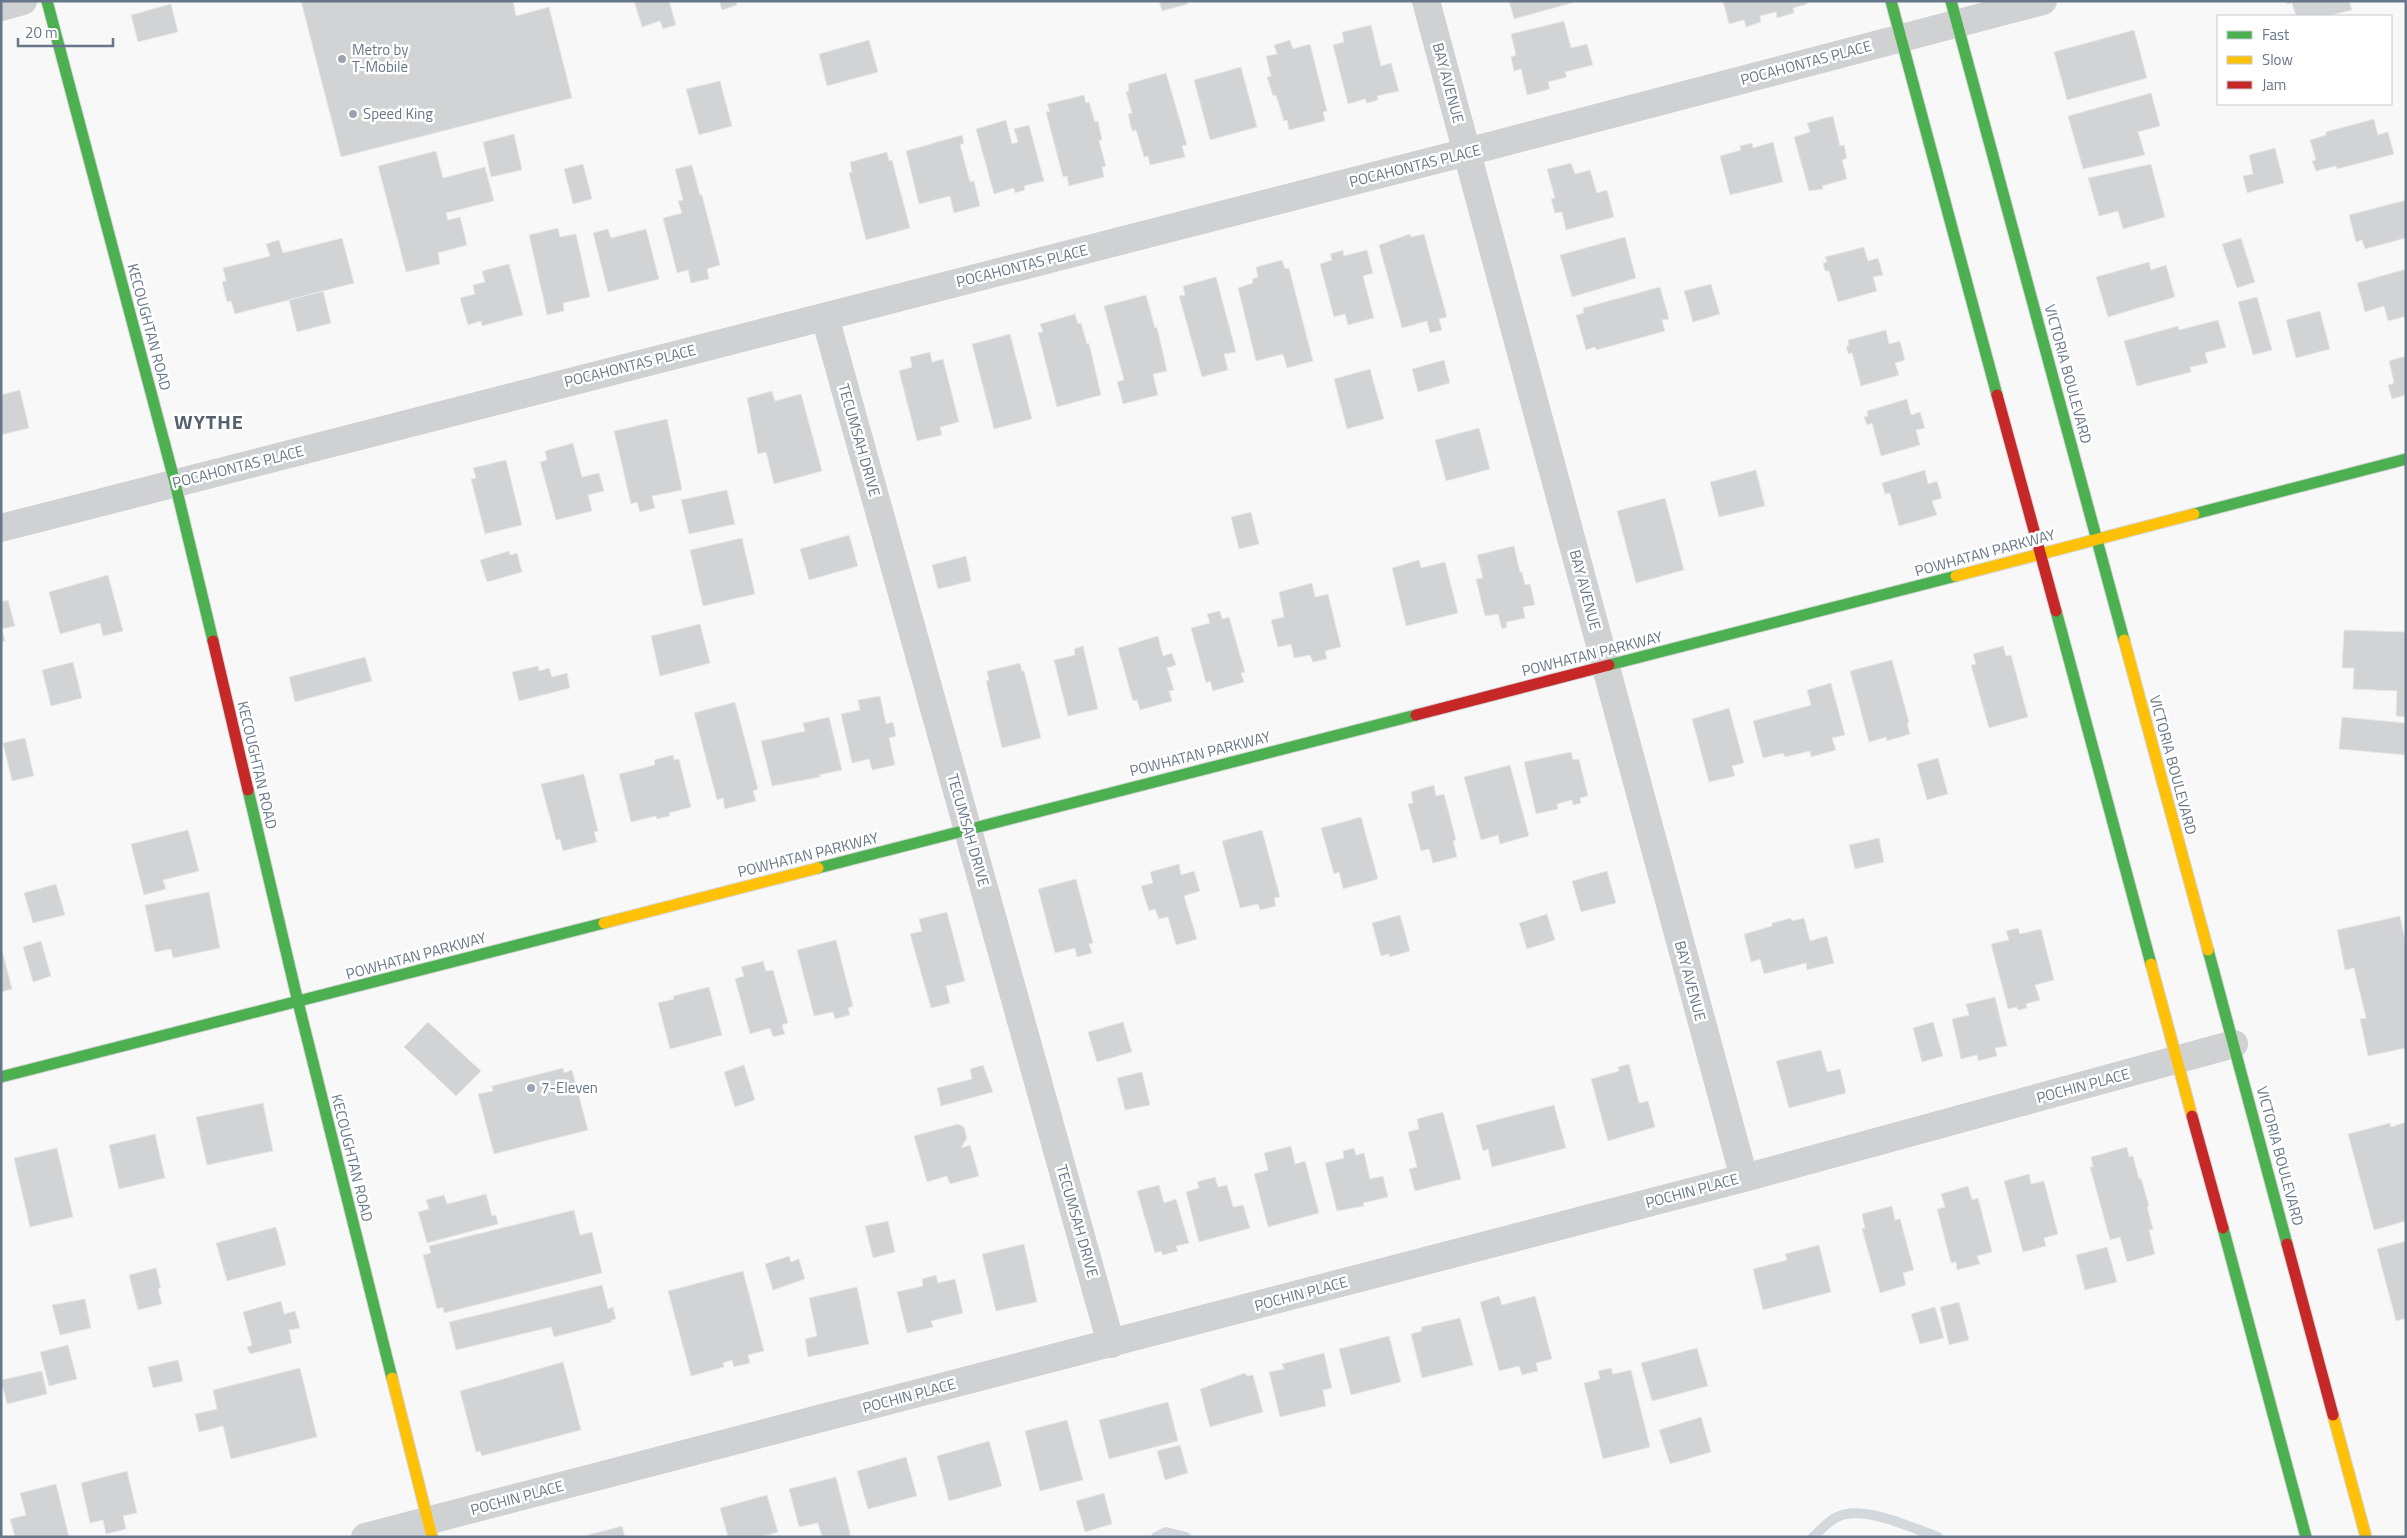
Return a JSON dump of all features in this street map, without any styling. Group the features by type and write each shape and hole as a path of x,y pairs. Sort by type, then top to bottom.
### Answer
{"main road":[{"name":"KECOUGHTAN ROAD","path":"47,1 175,483 298,1002 430,1529"},
{"path":"1891,1 2306,1537"},
{"name":"VICTORIA BOULEVARD","path":"1954,12 2098,538 2366,1537"},
{"name":"POWHATAN PARKWAY","path":"1,1077 1605,666 2406,458"}],"street":[{"path":"1,7 23,1"},
{"name":"BAY AVENUE","path":"1426,1 1744,1178"},
{"name":"POCAHONTAS PLACE","path":"1,528 1467,152 1901,38 1954,12 2042,1"},
{"name":"TECUMSAH DRIVE","path":"825,317 1111,1344"},
{"name":"POCHIN PLACE","path":"365,1537 430,1529 1111,1344 1744,1178 2234,1044"}],"building":[{"path":"301,1 513,1 516,16 549,7 572,98 341,157"},
{"path":"634,1 669,1 676,25 663,29 660,21 642,27"},
{"path":"719,1 736,1 737,5 722,10"},
{"path":"1159,1 1188,1 1188,4 1162,11"},
{"path":"1509,1 1579,1 1514,19"},
{"path":"1723,1 1807,1 1807,4 1793,8 1794,13 1777,18 1776,12 1760,16 1761,22 1746,27 1744,20 1729,24"},
{"path":"2286,1 2349,1 2352,10 2331,15 2296,15 2292,3 2287,4"},
{"path":"171,4 178,32 138,42 131,15"},
{"path":"1564,21 1571,48 1587,44 1593,65 1565,72 1567,77 1548,82 1550,89 1527,95 1521,69 1514,71 1511,57 1516,55 1511,34"},
{"path":"1371,25 1381,66 1391,63 1399,91 1377,96 1378,100 1367,103 1365,99 1348,104 1333,45 1344,42 1342,32"},
{"path":"2134,30 2147,78 2067,100 2054,52"},
{"path":"869,40 878,72 827,86 819,54"},
{"path":"1290,40 1293,49 1310,44 1327,111 1323,112 1325,121 1289,130 1287,120 1284,121 1276,95 1273,96 1267,77 1271,76 1266,56 1277,54 1274,45"},
{"path":"1241,67 1257,127 1210,140 1194,80"},
{"path":"1166,73 1187,145 1182,146 1185,157 1150,165 1148,156 1144,157 1136,130 1132,131 1128,114 1132,113 1126,92 1129,91 1128,84"},
{"path":"720,81 732,126 699,135 686,89"},
{"path":"2151,93 2160,126 2138,132 2145,155 2083,169 2068,116"},
{"path":"1084,95 1086,103 1089,102 1095,122 1098,121 1102,140 1099,141 1106,166 1102,167 1104,177 1069,186 1067,176 1063,177 1046,112 1050,111 1047,104"},
{"path":"1833,116 1840,146 1844,145 1847,158 1842,160 1847,179 1822,186 1823,189 1809,191 1794,137 1810,132 1807,123"},
{"path":"2374,119 2378,135 2388,132 2394,154 2337,169 2336,166 2316,171 2312,161 2316,160 2310,140 2326,135 2326,132"},
{"path":"1006,120 1012,144 1018,142 1014,129 1029,125 1044,181 1024,186 1025,190 1015,193 1014,188 994,194 976,129"},
{"path":"514,134 522,170 491,177 483,142"},
{"path":"962,135 964,143 960,145 970,182 974,181 980,206 954,213 950,196 919,204 906,151"},
{"path":"1773,142 1783,182 1730,195 1720,156 1741,150 1740,146 1752,143 1753,148"},
{"path":"2275,148 2284,183 2247,193 2243,176 2253,174 2249,155"},
{"path":"436,151 443,178 485,167 494,201 446,213 448,220 460,217 467,245 438,253 440,264 406,272 378,166"},
{"path":"887,152 889,161 892,160 910,228 866,240 849,173 852,172 850,162"},
{"path":"1571,163 1575,174 1590,170 1597,193 1607,190 1614,217 1566,230 1562,212 1555,213 1551,199 1555,198 1547,169"},
{"path":"583,164 592,199 573,204 564,169"},
{"path":"2151,164 2165,217 2123,229 2118,211 2099,216 2088,178"},
{"path":"692,165 700,195 702,195 720,265 707,269 709,279 691,283 688,270 677,273 663,218 682,213 678,201 683,200 675,169"},
{"path":"2406,200 2406,238 2365,249 2362,240 2356,242 2349,215"},
{"path":"558,228 560,237 576,234 590,297 563,303 564,311 547,315 529,235"},
{"path":"608,229 611,238 646,229 659,279 608,292 593,233"},
{"path":"1410,234 1411,237 1424,234 1447,317 1439,319 1442,330 1430,333 1427,321 1402,328 1379,245"},
{"path":"1625,237 1636,278 1572,297 1560,255"},
{"path":"342,238 354,283 235,314 231,301 227,302 222,282 226,281 223,268 270,256 266,244 279,240 283,253"},
{"path":"2241,238 2255,282 2237,288 2222,244"},
{"path":"1864,247 1868,261 1878,258 1883,275 1873,277 1877,291 1838,302 1829,271 1825,271 1823,263 1827,262 1825,257"},
{"path":"1343,250 1344,256 1367,250 1373,273 1363,276 1374,318 1348,325 1345,314 1334,317 1320,264 1332,260 1330,254"},
{"path":"1282,260 1285,269 1289,268 1313,361 1287,368 1283,354 1256,361 1238,288 1253,283 1252,279 1258,277 1256,267"},
{"path":"2149,262 2151,270 2166,265 2175,297 2108,317 2096,277"},
{"path":"509,264 523,315 482,326 481,321 468,325 460,298 475,294 473,285 485,282 482,271"},
{"path":"2406,269 2406,316 2388,321 2384,306 2365,312 2357,283"},
{"path":"1216,277 1236,352 1224,354 1228,370 1202,377 1179,296 1185,295 1183,286"},
{"path":"1711,284 1720,314 1693,322 1684,291"},
{"path":"1660,287 1669,319 1662,320 1665,331 1596,350 1595,347 1586,350 1576,315 1584,313 1583,308"},
{"path":"323,291 331,323 297,332 289,300"},
{"path":"1146,295 1155,328 1157,327 1167,371 1153,374 1158,395 1123,404 1117,382 1124,380 1104,306"},
{"path":"2257,297 2272,350 2253,355 2238,302"},
{"path":"2320,311 2330,349 2296,358 2286,320"},
{"path":"1075,314 1078,324 1081,323 1087,344 1089,343 1101,395 1057,407 1038,333 1043,332 1040,324"},
{"path":"2218,320 2226,347 2205,353 2208,363 2190,367 2191,372 2137,386 2124,341 2178,326 2179,330"},
{"path":"1886,330 1889,344 1900,341 1905,360 1895,363 1899,375 1861,386 1852,353 1848,354 1846,346 1849,346 1848,340"},
{"path":"1010,334 1032,419 994,429 972,344"},
{"path":"930,352 932,362 943,359 959,422 940,427 942,435 917,441 899,371 912,367 910,357"},
{"path":"2406,356 2406,395 2392,399 2388,385 2394,383 2389,361"},
{"path":"1444,360 1450,383 1418,392 1412,369"},
{"path":"1370,369 1384,419 1347,429 1334,379"},
{"path":"20,390 29,428 1,435 1,395"},
{"path":"772,391 775,401 801,394 822,471 774,484 766,452 758,454 747,398"},
{"path":"1907,399 1911,415 1920,412 1925,428 1916,430 1920,445 1881,456 1872,423 1867,425 1864,417 1868,416 1867,411"},
{"path":"667,419 682,490 652,496 655,508 640,512 637,502 631,504 614,431"},
{"path":"1479,428 1490,469 1446,481 1435,440"},
{"path":"573,443 582,477 599,473 604,491 588,495 592,511 556,520 540,462 547,460 545,451"},
{"path":"506,460 522,525 485,534 471,479 476,478 473,468"},
{"path":"1756,470 1765,506 1719,517 1710,482"},
{"path":"1925,470 1928,484 1937,481 1942,498 1932,501 1937,515 1899,526 1890,493 1885,494 1882,483"},
{"path":"727,490 735,524 689,534 681,500"},
{"path":"1665,498 1684,570 1636,583 1617,511"},
{"path":"1251,512 1259,544 1239,549 1231,517"},
{"path":"849,535 858,566 809,580 800,549"},
{"path":"742,538 755,594 703,606 690,550"},
{"path":"1514,546 1520,572 1522,572 1525,585 1530,584 1535,605 1523,607 1525,618 1506,622 1507,627 1502,629 1498,614 1485,616 1476,579 1483,578 1477,555"},
{"path":"509,551 510,555 517,553 522,572 487,582 480,560"},
{"path":"966,556 971,581 938,589 932,565"},
{"path":"1419,560 1421,568 1445,562 1458,613 1406,626 1392,568"},
{"path":"108,575 123,631 103,636 100,623 60,634 49,592"},
{"path":"1312,583 1315,597 1328,594 1341,647 1325,651 1327,659 1313,662 1310,655 1294,658 1291,644 1278,647 1271,620 1284,617 1279,592"},
{"path":"8,600 15,626 2,629 5,641 1,642 1,602"},
{"path":"1220,611 1222,619 1229,617 1245,672 1241,673 1244,682 1213,691 1210,681 1206,683 1191,628 1210,623 1207,614"},
{"path":"700,624 710,663 660,676 651,636"},
{"path":"2344,630 2406,632 2406,717 2396,716 2397,691 2353,689 2354,668 2342,668"},
{"path":"1158,636 1163,656 1172,653 1176,665 1167,668 1174,690 1169,691 1172,701 1140,710 1137,700 1133,701 1118,648"},
{"path":"1083,646 1098,709 1068,716 1054,660 1075,655 1074,649"},
{"path":"2003,646 2006,656 2011,655 2028,717 1989,728 1971,665 1976,664 1973,654"},
{"path":"365,657 372,681 295,702 289,677"},
{"path":"1892,660 1909,722 1907,723 1910,734 1887,741 1886,737 1869,742 1850,671"},
{"path":"73,662 82,698 51,706 42,670"},
{"path":"1020,663 1022,671 1024,671 1041,738 1002,748 986,681 989,680 987,671"},
{"path":"538,666 539,671 549,668 552,677 567,673 570,688 519,701 512,672"},
{"path":"1831,683 1845,735 1832,738 1836,750 1811,757 1810,751 1785,757 1783,753 1763,758 1753,721 1811,705 1807,690"},
{"path":"880,696 886,724 893,722 896,736 889,738 895,765 872,770 869,759 852,763 841,714 860,710 858,700"},
{"path":"735,702 758,789 753,791 756,801 725,809 723,798 717,800 694,713"},
{"path":"1729,708 1744,763 1732,766 1735,776 1709,782 1692,719"},
{"path":"829,717 842,770 819,775 820,777 772,786 761,741 805,731 803,723"},
{"path":"2342,717 2406,723 2406,755 2339,749"},
{"path":"25,738 34,776 12,781 3,743"},
{"path":"1571,752 1573,760 1579,759 1588,796 1580,798 1581,803 1573,805 1572,800 1557,804 1558,809 1536,814 1524,762"},
{"path":"673,755 674,760 679,759 691,807 669,813 670,816 657,819 656,816 631,822 619,774 655,765 654,760"},
{"path":"1938,758 1948,794 1927,800 1917,764"},
{"path":"1510,765 1529,836 1500,844 1498,835 1481,840 1464,777"},
{"path":"584,774 598,831 594,832 597,842 563,851 560,839 556,840 541,784"},
{"path":"1434,785 1436,796 1444,794 1456,840 1453,841 1457,857 1433,863 1429,849 1421,851 1408,804 1413,803 1411,792"},
{"path":"1361,817 1378,879 1343,889 1339,872 1334,874 1321,828"},
{"path":"188,830 199,871 163,880 166,889 144,895 131,844"},
{"path":"1262,830 1280,897 1274,898 1276,906 1260,910 1258,904 1240,908 1222,841"},
{"path":"1879,838 1884,862 1855,869 1849,845"},
{"path":"1179,864 1181,875 1194,871 1200,891 1184,896 1197,939 1176,945 1168,917 1159,919 1155,909 1149,911 1141,886 1153,883 1150,872"},
{"path":"1607,871 1616,903 1581,912 1572,881"},
{"path":"1076,879 1093,943 1089,944 1092,953 1077,957 1075,948 1055,953 1038,889"},
{"path":"56,884 65,915 33,923 24,893"},
{"path":"209,892 220,948 173,958 171,949 155,952 145,905"},
{"path":"947,912 965,981 946,986 950,1003 931,1008 910,934 922,931 919,919"},
{"path":"1547,914 1555,940 1527,949 1519,923"},
{"path":"1400,915 1410,951 1389,957 1389,954 1381,956 1372,923"},
{"path":"2400,916 2406,945 2406,1048 2368,1056 2360,1019 2366,1018 2354,968 2345,970 2337,930"},
{"path":"1791,918 1792,921 1804,918 1810,941 1827,936 1834,963 1807,970 1806,963 1764,974 1760,959 1751,962 1744,934"},
{"path":"2018,928 2020,934 2041,929 2054,980 2035,985 2040,1000 2026,1004 2027,1008 2018,1010 2017,1007 2008,1009 1991,944 2009,940 2006,931"},
{"path":"836,940 853,1006 848,1008 850,1015 835,1019 833,1012 814,1016 797,950"},
{"path":"41,941 51,976 33,982 23,947"},
{"path":"1,946 12,989 1,992"},
{"path":"763,961 766,971 773,970 788,1023 782,1025 785,1034 773,1037 770,1028 750,1034 735,979 744,976 741,967"},
{"path":"709,987 722,1035 670,1049 658,1003 674,999 673,996"},
{"path":"1995,997 2007,1046 1995,1048 1997,1056 1978,1061 1977,1055 1961,1059 1952,1019 1969,1015 1966,1004"},
{"path":"428,1022 481,1071 456,1096 404,1047"},
{"path":"1123,1022 1132,1052 1097,1062 1088,1032"},
{"path":"1933,1022 1943,1056 1922,1062 1913,1028"},
{"path":"1821,1050 1827,1072 1840,1069 1846,1093 1789,1108 1776,1061"},
{"path":"1629,1064 1639,1103 1648,1101 1655,1127 1608,1141 1591,1079 1619,1071 1618,1067"},
{"path":"744,1065 755,1100 735,1107 724,1072"},
{"path":"983,1065 993,1092 941,1106 937,1088 972,1079 970,1069"},
{"path":"563,1068 564,1073 572,1070 588,1130 494,1154 478,1094 493,1091 492,1086"},
{"path":"1142,1072 1150,1105 1125,1110 1117,1078"},
{"path":"263,1103 273,1151 207,1165 196,1117"},
{"path":"1554,1105 1566,1148 1492,1167 1488,1149 1483,1151 1476,1125"},
{"path":"1443,1112 1461,1179 1415,1191 1409,1169 1417,1167 1408,1132 1419,1129 1417,1119"},
{"path":"2406,1122 2406,1221 2374,1230 2348,1134 2390,1123 2391,1127"},
{"path":"958,1124 964,1127 967,1138 961,1148 970,1145 979,1176 950,1184 947,1176 927,1182 914,1136"},
{"path":"155,1134 165,1178 119,1189 109,1145"},
{"path":"1291,1146 1295,1164 1305,1161 1319,1213 1268,1227 1254,1174 1268,1170 1264,1153"},
{"path":"2127,1147 2129,1157 2133,1156 2149,1206 2147,1207 2153,1229 2149,1230 2155,1254 2127,1262 2120,1237 2110,1240 2090,1167 2093,1167 2091,1157"},
{"path":"57,1148 73,1217 30,1227 14,1158"},
{"path":"1354,1148 1356,1155 1364,1153 1370,1179 1383,1176 1388,1197 1363,1203 1364,1206 1337,1211 1325,1163 1344,1158 1343,1151"},
{"path":"2029,1174 2031,1184 2044,1181 2058,1234 2044,1238 2046,1246 2023,1252 2004,1181"},
{"path":"1215,1177 1218,1187 1227,1185 1233,1207 1243,1205 1250,1228 1199,1242 1186,1192 1199,1188 1197,1182"},
{"path":"1159,1185 1164,1203 1176,1199 1189,1243 1176,1246 1178,1251 1163,1255 1161,1251 1155,1253 1137,1191"},
{"path":"1968,1186 1972,1200 1978,1198 1992,1252 1977,1256 1980,1264 1957,1270 1956,1262 1951,1263 1937,1209 1945,1207 1941,1194"},
{"path":"486,1194 492,1216 496,1215 498,1224 427,1243 418,1212 429,1209 426,1200 444,1195 447,1204"},
{"path":"1892,1206 1895,1220 1900,1219 1914,1270 1903,1273 1906,1285 1880,1293 1862,1229 1865,1228 1862,1214"},
{"path":"574,1210 580,1235 592,1232 602,1273 444,1313 443,1307 437,1309 423,1255 431,1253 429,1246"},
{"path":"888,1221 895,1252 873,1258 865,1226"},
{"path":"276,1227 286,1265 227,1281 216,1243"},
{"path":"2406,1241 2406,1318 2396,1321 2377,1249"},
{"path":"1024,1244 1037,1302 996,1311 982,1254"},
{"path":"1819,1245 1831,1292 1763,1310 1753,1269 1787,1260 1785,1254"},
{"path":"2107,1247 2117,1282 2085,1290 2076,1255"},
{"path":"789,1256 791,1262 799,1259 805,1279 773,1290 765,1264"},
{"path":"156,1268 161,1288 158,1289 162,1304 138,1310 129,1275"},
{"path":"743,1271 764,1351 748,1355 750,1363 734,1367 732,1360 723,1363 724,1367 691,1376 668,1291"},
{"path":"936,1275 938,1283 955,1279 963,1313 931,1321 933,1327 907,1333 897,1292 923,1286 922,1279"},
{"path":"602,1285 608,1309 613,1307 616,1319 611,1320 612,1322 554,1337 551,1327 456,1350 449,1322"},
{"path":"857,1287 869,1344 808,1357 805,1339 817,1336 809,1298"},
{"path":"1499,1296 1502,1305 1535,1296 1552,1359 1536,1363 1538,1371 1522,1375 1519,1366 1499,1371 1480,1302"},
{"path":"85,1299 91,1328 60,1335 52,1305"},
{"path":"281,1301 284,1314 295,1311 300,1328 289,1330 292,1343 250,1354 247,1347 252,1345 243,1312"},
{"path":"1959,1302 1969,1340 1949,1345 1940,1307"},
{"path":"1935,1307 1944,1338 1920,1344 1911,1314"},
{"path":"1460,1318 1473,1365 1422,1378 1411,1334 1422,1331 1421,1327"},
{"path":"1389,1336 1401,1382 1351,1395 1339,1349"},
{"path":"68,1345 77,1379 49,1386 40,1352"},
{"path":"1697,1348 1708,1386 1652,1401 1641,1363"},
{"path":"1324,1353 1332,1388 1323,1390 1326,1406 1280,1417 1269,1372 1284,1369 1282,1364"},
{"path":"178,1360 183,1381 153,1388 148,1367"},
{"path":"563,1362 581,1430 482,1456 480,1451 476,1452 460,1391"},
{"path":"300,1368 317,1437 231,1459 223,1426 199,1432 195,1414 217,1409 213,1390"},
{"path":"1611,1368 1613,1374 1631,1370 1650,1447 1603,1459 1584,1383 1600,1379 1598,1371"},
{"path":"42,1371 47,1394 7,1404 1,1380"},
{"path":"1245,1373 1247,1376 1253,1375 1263,1412 1210,1427 1200,1389"},
{"path":"1168,1402 1178,1441 1109,1459 1099,1420"},
{"path":"1701,1417 1711,1452 1670,1464 1659,1430"},
{"path":"1067,1420 1083,1480 1040,1491 1025,1431"},
{"path":"989,1441 1002,1486 949,1501 937,1456"},
{"path":"1180,1445 1188,1473 1165,1480 1157,1451"},
{"path":"906,1457 917,1496 868,1509 857,1471"},
{"path":"127,1471 137,1513 123,1516 126,1529 106,1534 103,1520 90,1523 81,1483"},
{"path":"836,1477 851,1537 822,1537 818,1523 799,1527 789,1489"},
{"path":"56,1484 69,1537 15,1537 10,1519 26,1515 20,1493"},
{"path":"1104,1493 1112,1524 1085,1532 1076,1501"},
{"path":"767,1495 778,1532 762,1537 728,1537 720,1508"},
{"path":"622,1526 625,1537 588,1537 588,1535"}],"waterway":[{"path":"1813,1537 1837,1517 1860,1513 1888,1519 1938,1537"},
{"path":"1156,1537 1166,1532 1186,1537"}],"traffic: fast":[{"path":"47,1 175,483 213,641"},
{"path":"1891,1 1997,395"},
{"path":"1951,1 2124,640"},
{"path":"2194,514 2406,459"},
{"path":"1609,665 1956,576"},
{"path":"2056,611 2151,964"},
{"path":"818,868 1416,715"},
{"path":"248,790 298,1002 392,1378"},
{"path":"1,1077 604,923"},
{"path":"2208,950 2287,1244"},
{"path":"2223,1228 2306,1537"}],"traffic: slow":[{"path":"1956,576 2194,514"},
{"path":"2124,640 2208,950"},
{"path":"604,923 818,868"},
{"path":"2151,964 2192,1116"},
{"path":"392,1378 432,1537"},
{"path":"2333,1415 2366,1537"}],"traffic: jam":[{"path":"1997,395 2056,611"},
{"path":"213,641 248,790"},
{"path":"1416,715 1609,665"},
{"path":"2192,1116 2223,1228"},
{"path":"2287,1244 2333,1415"}],"place":[{"name":"Metro by T-Mobile","path":"342,59"},
{"name":"Speed King","path":"353,114"},
{"name":"7-Eleven","path":"531,1088"}],"district":[{"name":"WYTHE","path":"209,422"}]}
